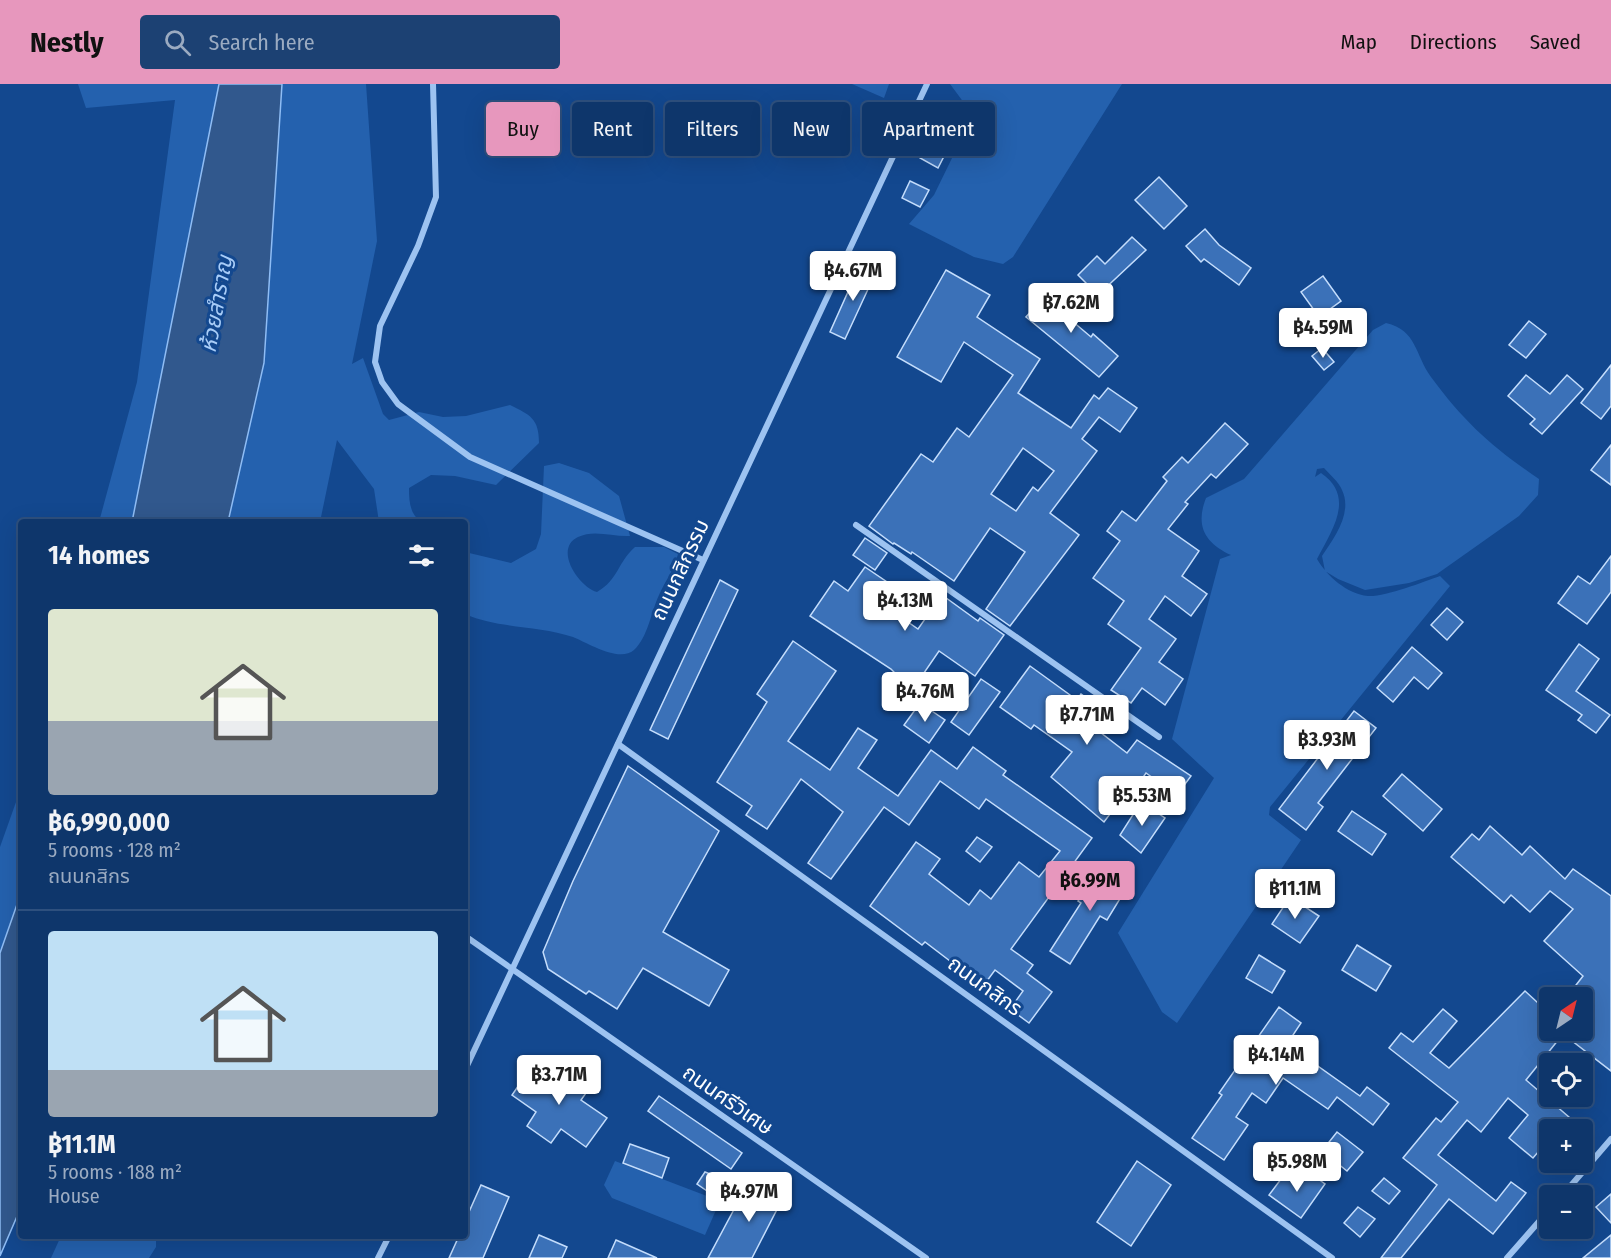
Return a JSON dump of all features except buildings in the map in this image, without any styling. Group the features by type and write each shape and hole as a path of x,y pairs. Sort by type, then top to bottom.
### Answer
{"street":[{"path":"433,84 436,196 418,246 380,326 375,362 382,382 398,404 470,457 703,560"},
{"name":"ถนนกสิกรรม","path":"468,1064 927,84"},
{"path":"856,525 1159,737"},
{"name":"ถนนกสิกร","path":"618,744 1332,1258"},
{"name":"ถนนศรีวิเศษ","path":"468,938 926,1258"},
{"path":"1571,1185 1611,1139"},
{"path":"1507,1258 1539,1222"},
{"path":"378,1258 388,1239"}],"shaded area":[{"path":"78,84 219,84 133,519 100,519 137,382 175,100 86,108"},
{"path":"282,84 366,84 377,241 352,364 363,358 383,414 389,420 419,412 443,417 466,416 510,405 532,418 539,435 539,443 496,485 455,476 431,475 409,488 411,507 418,519 379,519 374,489 337,440 321,519 229,519 264,363"},
{"path":"852,84 889,84 884,98"},
{"path":"950,84 1122,84 1013,257 1003,264 974,257 909,224 934,195 953,156 995,156 995,102 963,102"},
{"path":"1386,323 1396,326 1410,337 1431,377 1468,421 1493,445 1539,479 1538,495 1519,516 1437,574 1409,583 1365,590 1326,572 1345,588 1368,596 1394,592 1440,576 1450,586 1270,807 1269,815 1301,840 1177,1023 1162,1012 1118,933 1214,778 1172,739 1220,559 1231,555 1209,539 1202,525 1203,508 1206,498 1244,479 1373,330","holes":["1324,468 1341,487 1345,499 1341,525 1322,556 1325,570 1317,559 1334,525 1339,503 1337,492 1331,482 1321,473 1315,477 1317,469"]},
{"path":"559,463 589,473 619,496 630,536 597,533 584,535 571,543 568,550 568,558 576,576 590,589 597,592 610,582 635,547 664,547 678,554 643,638 634,650 628,653 612,653 560,633 491,622 468,615 468,553 511,563 536,549 541,534 544,466"},
{"path":"18,796 18,902 0,953 0,847"},
{"path":"615,1161 720,1201 705,1235 612,1198 604,1185"},
{"path":"60,1239 156,1239 156,1247 149,1258 51,1258"}],"water":[{"name":"ห้วยสำราญ","path":"219,84 282,84 264,363 229,519 133,519"},
{"path":"18,902 18,1214 0,1256 0,953"}]}
